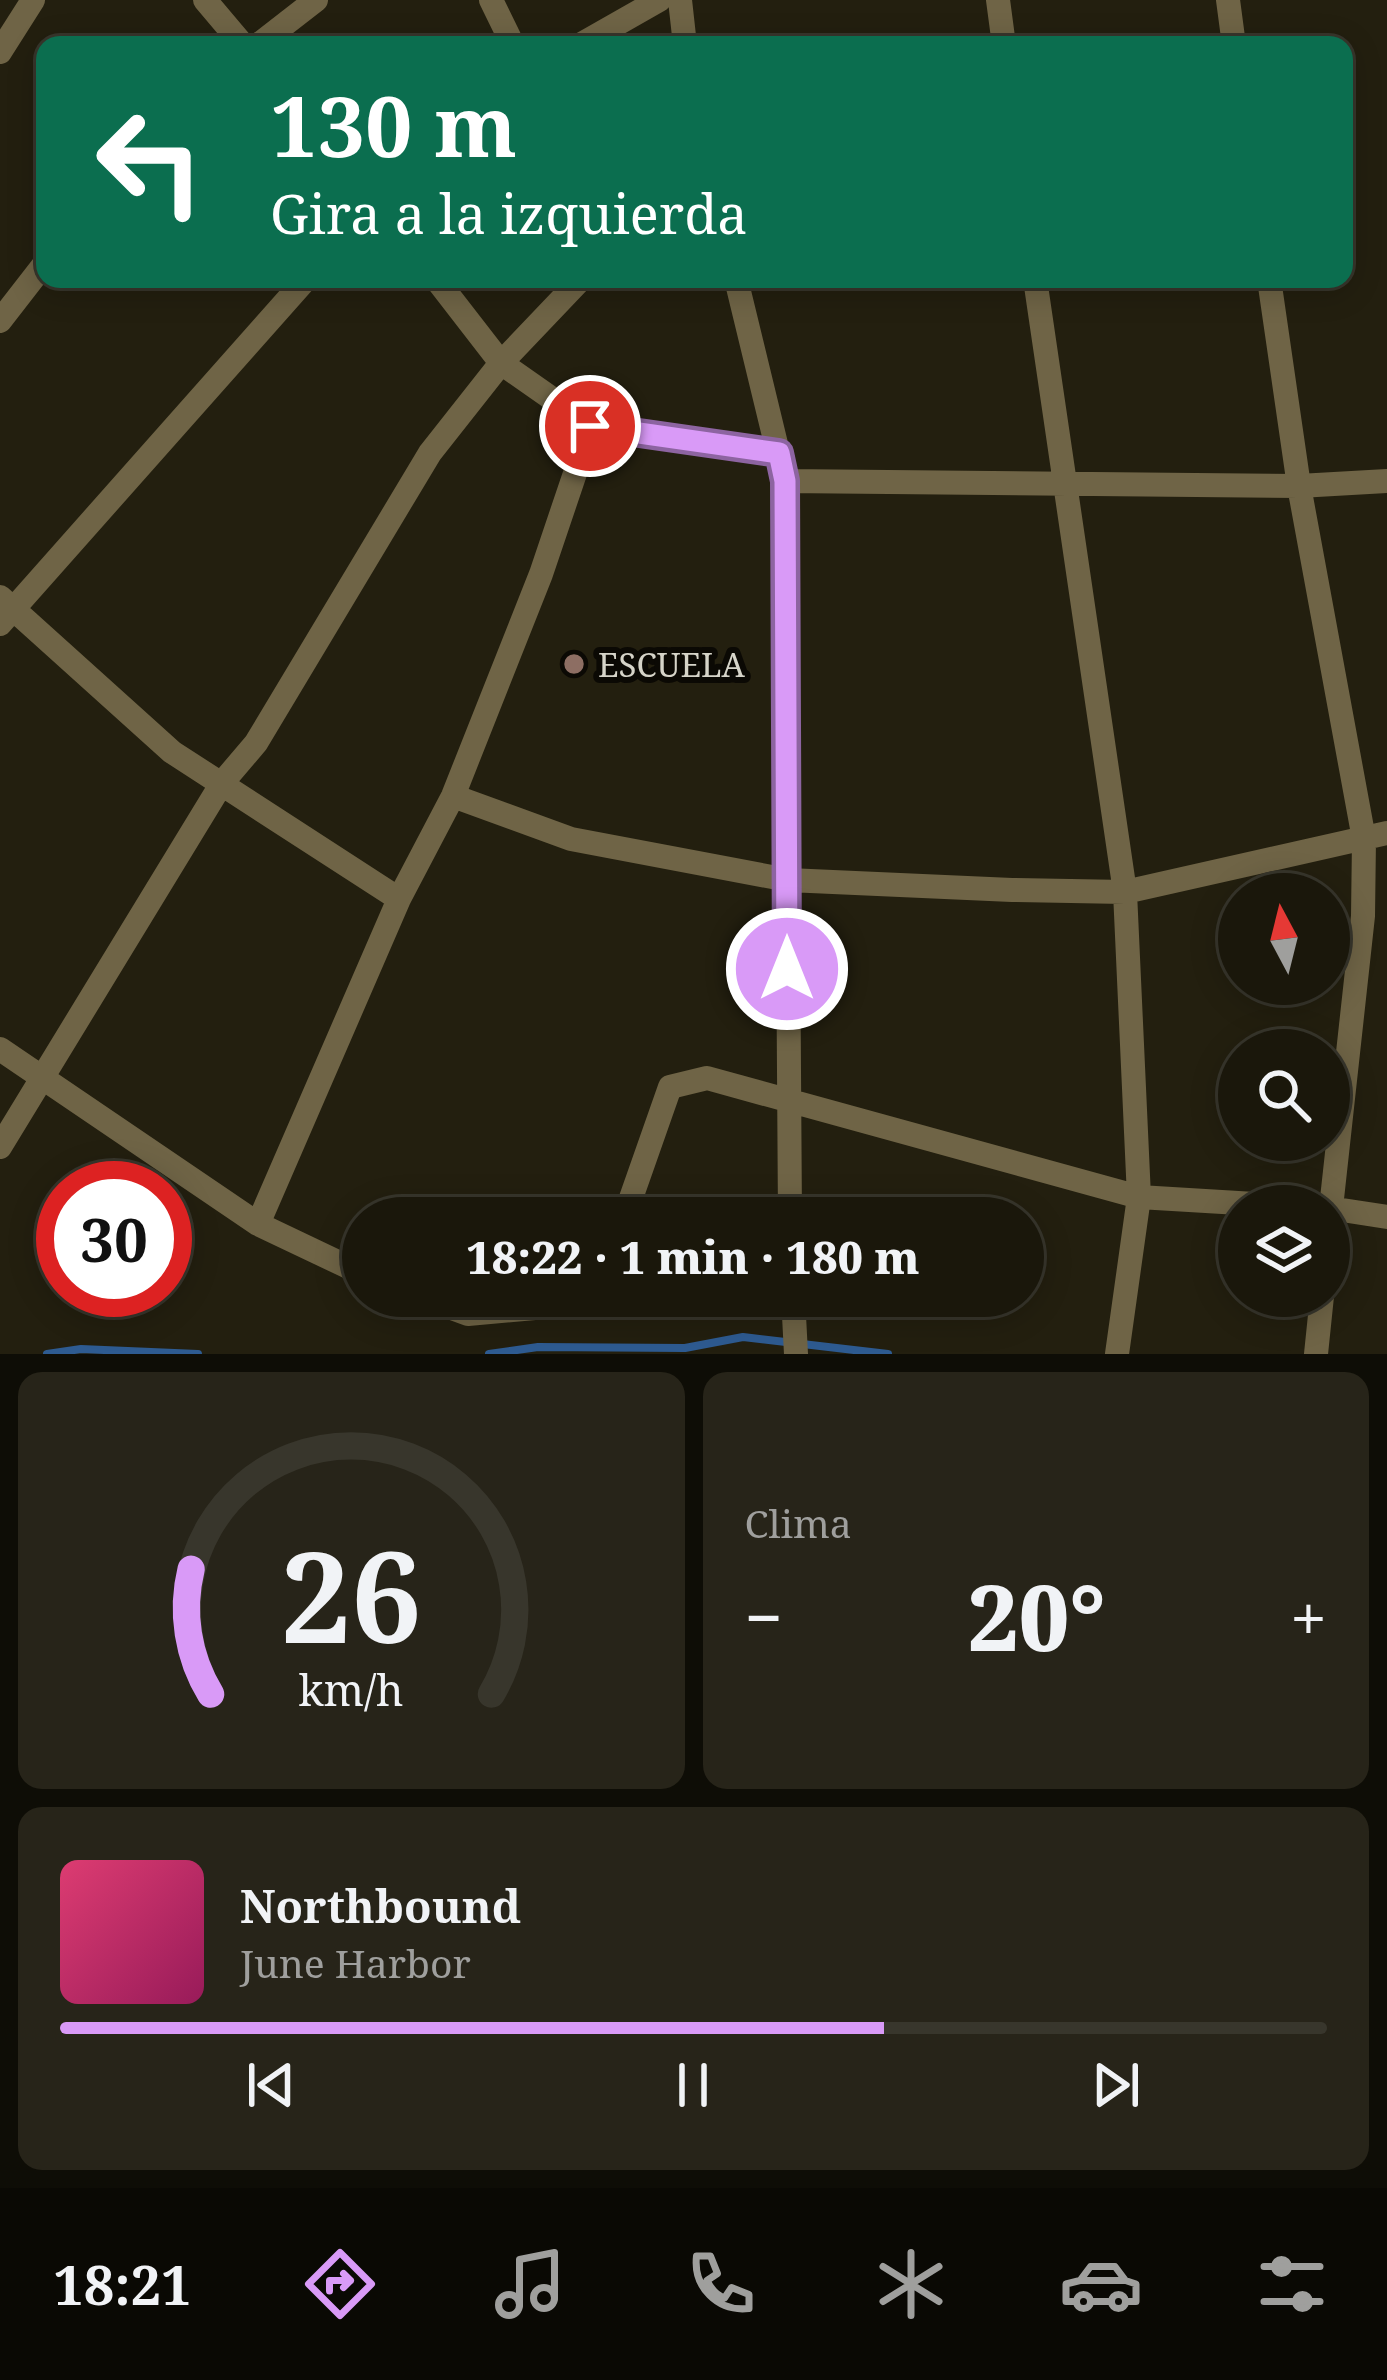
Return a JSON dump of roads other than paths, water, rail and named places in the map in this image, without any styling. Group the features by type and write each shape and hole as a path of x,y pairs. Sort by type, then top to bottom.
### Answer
{"street":[{"path":"0,52 33,0"},
{"path":"205,0 235,36"},
{"path":"270,36 316,0"},
{"path":"491,0 509,36"},
{"path":"596,36 659,0"},
{"path":"680,0 685,36"},
{"path":"998,0 1003,36"},
{"path":"1228,0 1233,36"},
{"path":"0,321 36,275"},
{"path":"298,288 4,610 172,752 399,899"},
{"path":"443,288 501,363 590,426 779,453"},
{"path":"0,1147 222,783 256,743 430,453 501,363 572,288"},
{"path":"738,288 785,481 789,1197"},
{"path":"1036,288 1125,892 1139,1197 1118,1354"},
{"path":"1270,288 1299,486 1376,836 1333,1185"},
{"path":"258,1224 399,899 453,796 541,574 590,426"},
{"path":"785,481 1299,486 1387,481"},
{"path":"453,796 571,839 788,880 1125,892 1376,836"},
{"path":"0,1049 258,1224 342,1264"},
{"path":"631,1197 670,1087 707,1078 1139,1197 1218,1202"},
{"path":"1350,1215 1387,1217"},
{"path":"794,1317 796,1354"},
{"path":"1316,1354 1320,1317"}],"waterway":[{"path":"489,1354 538,1347 685,1348 743,1337 888,1354"},
{"path":"47,1354 81,1349 198,1354"}],"place":[{"name":"ESCUELA","path":"574,664"}]}
